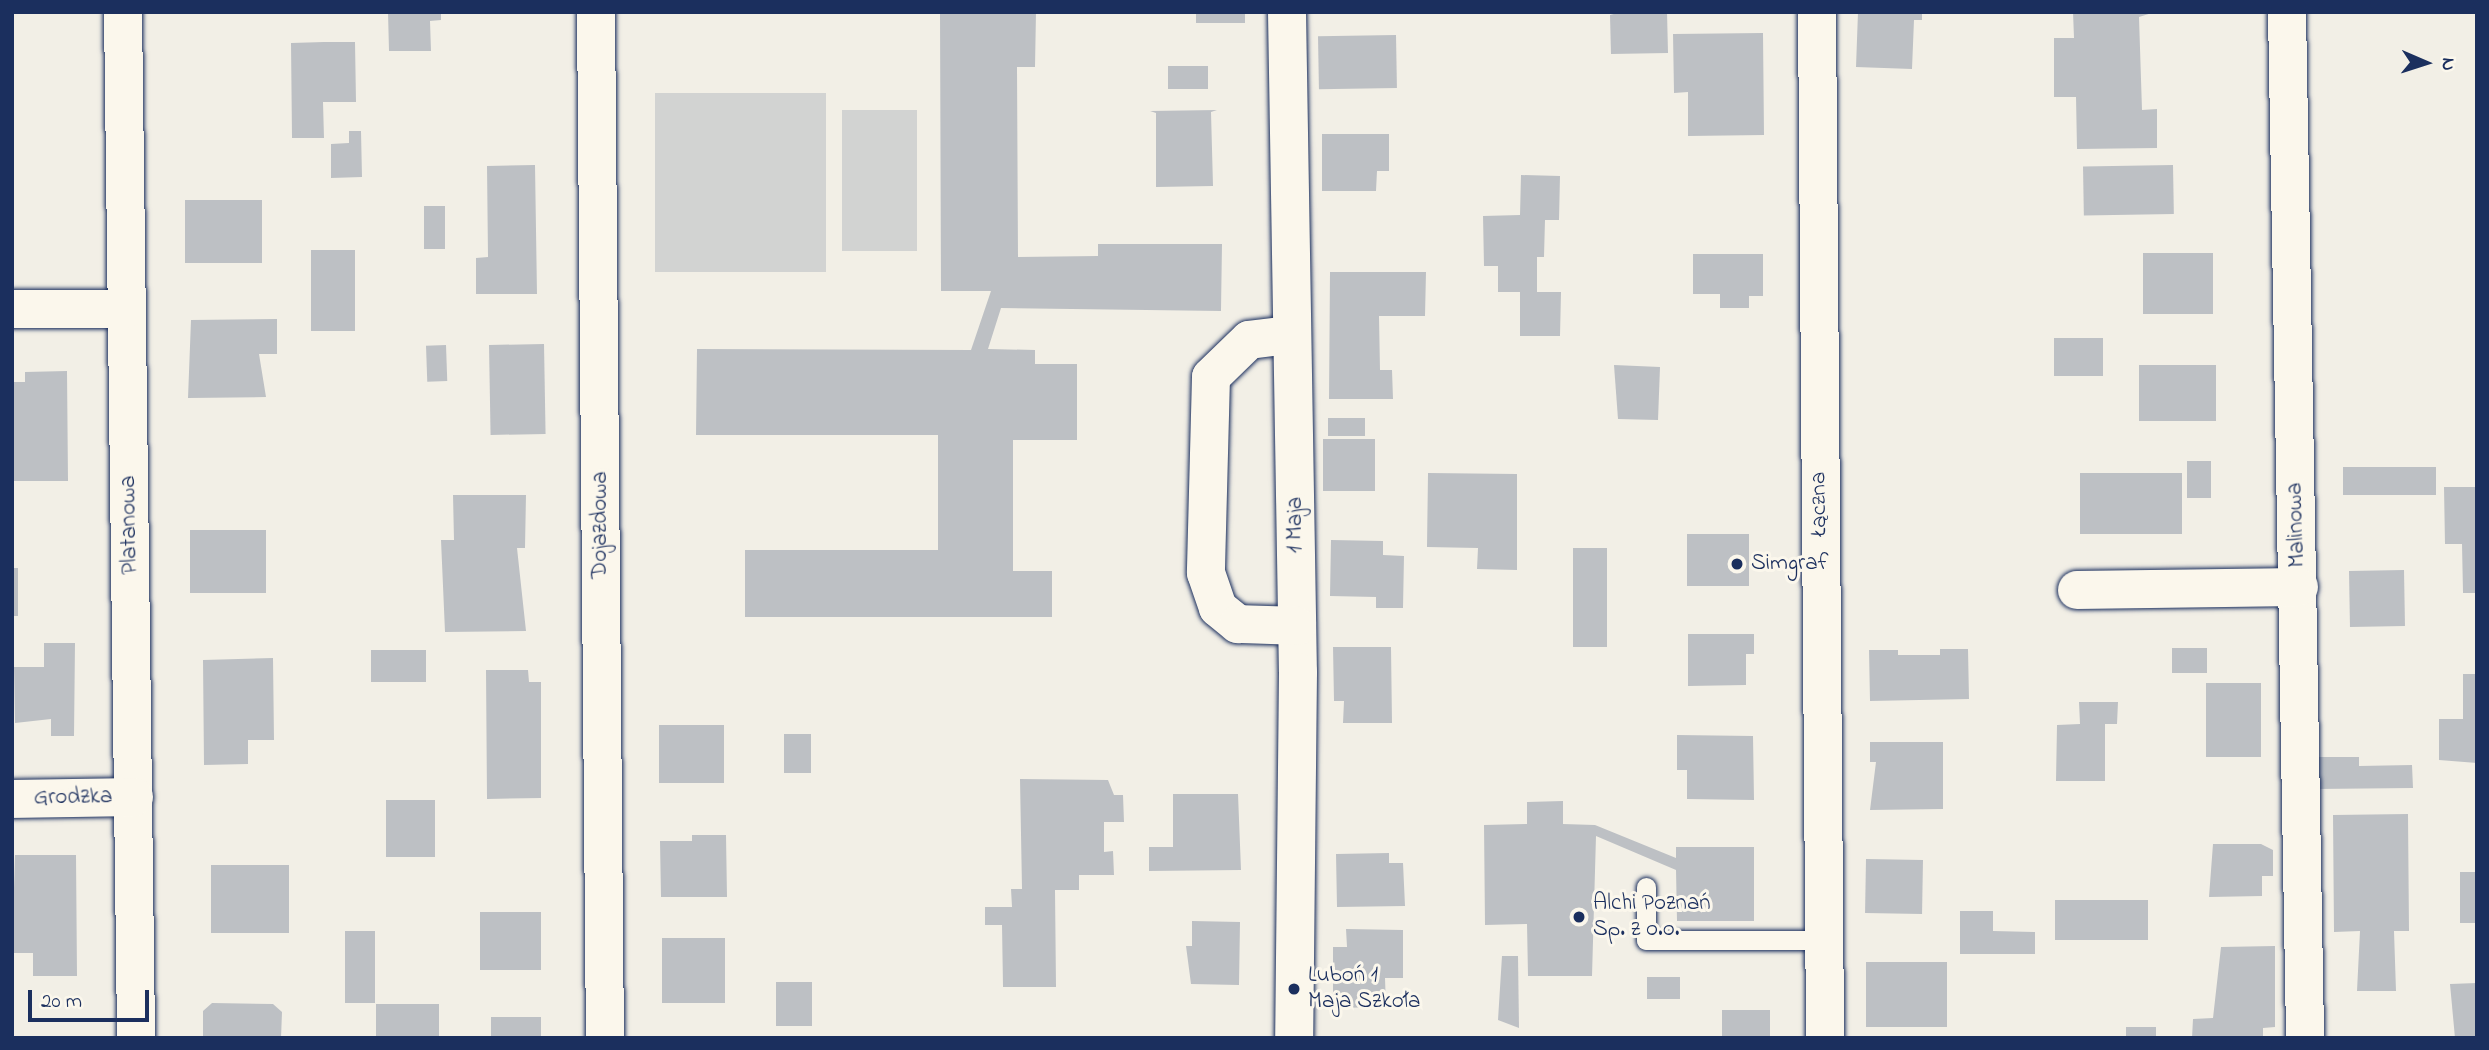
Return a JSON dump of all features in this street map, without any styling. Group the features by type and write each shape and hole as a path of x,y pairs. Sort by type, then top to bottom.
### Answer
{"street":[{"name":"Platanowa","path":"123,12 136,1038"},
{"name":"Dojazdowa","path":"596,12 606,1038"},
{"name":"1 Maja","path":"1287,12 1289,335 1297,626 1294,1038"},
{"name":"Łączna","path":"1817,12 1825,1038"},
{"name":"Malinowa","path":"2287,12 2305,1038"},
{"path":"12,309 126,309"},
{"path":"1289,335 1250,340 1211,377 1206,573 1211,597 1227,618 1250,627 1297,626"},
{"path":"2077,590 2299,587"},
{"name":"Grodzka","path":"12,799 134,797"}],"lane":[{"path":"1646,887 1646,940 1825,940"}],"shaded area":[{"path":"655,93 826,93 826,272 655,272"},
{"path":"842,110 917,110 917,251 842,251"}],"building":[{"path":"388,12 441,12 441,20 430,21 431,51 389,51"},
{"path":"940,12 1036,12 1035,67 1017,67 1018,257 1098,256 1098,244 1222,244 1221,311 1001,308 988,349 1035,350 1035,364 1077,364 1077,440 1013,440 1013,571 1052,571 1052,617 745,617 745,550 938,550 938,435 696,435 697,349 971,350 991,291 941,291"},
{"path":"1196,12 1245,12 1245,23 1196,23"},
{"path":"1621,12 1667,12 1668,53 1611,54 1610,15"},
{"path":"1858,12 1922,12 1922,20 1914,20 1912,69 1856,67"},
{"path":"2073,12 2155,12 2139,17 2142,110 2157,109 2157,148 2077,149 2076,97 2054,97 2054,38 2074,38"},
{"path":"1763,33 1764,135 1688,136 1688,92 1674,93 1673,34"},
{"path":"1396,35 1397,88 1319,89 1318,36"},
{"path":"355,42 356,102 323,102 324,138 292,138 291,43"},
{"path":"1168,66 1208,66 1208,89 1168,89"},
{"path":"1217,110 1211,112 1213,186 1156,187 1156,113 1150,111"},
{"path":"349,131 361,131 362,177 331,178 331,144 349,143"},
{"path":"1322,134 1389,134 1389,171 1377,171 1376,191 1322,191"},
{"path":"535,165 537,294 476,294 476,258 488,257 487,166"},
{"path":"2173,165 2174,214 2084,216 2083,167"},
{"path":"1521,175 1560,176 1559,220 1545,220 1544,257 1537,257 1537,292 1561,292 1560,336 1520,336 1520,292 1498,292 1498,266 1484,266 1483,216 1520,215"},
{"path":"185,200 262,200 262,263 185,263"},
{"path":"424,206 445,206 445,249 424,249"},
{"path":"311,250 355,250 355,331 311,331"},
{"path":"2143,253 2213,253 2213,314 2143,314"},
{"path":"1693,254 1763,254 1763,296 1749,296 1749,308 1720,308 1720,294 1693,294"},
{"path":"1330,272 1426,272 1425,316 1379,316 1380,370 1392,370 1393,399 1329,399"},
{"path":"277,319 277,354 259,354 266,397 188,398 191,320"},
{"path":"2054,338 2103,338 2103,376 2054,376"},
{"path":"544,344 546,434 491,435 489,345"},
{"path":"446,345 447,381 427,382 426,346"},
{"path":"1614,365 1660,367 1658,420 1618,419"},
{"path":"2139,365 2216,365 2216,421 2139,421"},
{"path":"67,371 68,481 12,481 12,382 25,382 25,372"},
{"path":"1328,418 1365,418 1365,436 1328,436"},
{"path":"1323,439 1375,439 1375,491 1323,491"},
{"path":"2187,461 2211,461 2211,498 2187,498"},
{"path":"2343,467 2436,467 2436,495 2343,495"},
{"path":"1428,473 1517,474 1517,570 1477,569 1478,548 1427,547"},
{"path":"2080,473 2182,473 2182,534 2080,534"},
{"path":"2444,487 2477,487 2477,593 2463,593 2462,544 2445,544"},
{"path":"453,495 526,495 525,548 517,548 526,631 445,632 441,540 454,540"},
{"path":"190,530 266,530 266,593 190,593"},
{"path":"1687,534 1749,534 1749,586 1687,586"},
{"path":"1331,540 1383,541 1383,555 1404,556 1403,608 1376,608 1376,597 1330,596"},
{"path":"1573,548 1607,548 1607,647 1573,647"},
{"path":"12,568 18,568 18,616 12,616"},
{"path":"2404,570 2405,626 2350,627 2349,571"},
{"path":"1688,634 1754,634 1754,654 1746,654 1746,685 1688,686"},
{"path":"44,643 75,643 74,736 51,736 51,719 15,723 14,667 44,667"},
{"path":"1333,647 1391,647 1392,723 1343,723 1344,701 1334,701"},
{"path":"2172,648 2207,648 2207,673 2172,673"},
{"path":"1940,649 1968,649 1969,699 1870,701 1869,650 1898,650 1898,655 1940,655"},
{"path":"371,650 426,650 426,682 371,682"},
{"path":"273,658 274,740 248,740 248,764 204,765 203,660"},
{"path":"486,670 528,670 529,682 541,682 541,798 487,799"},
{"path":"2463,674 2477,674 2477,763 2439,760 2439,719 2463,719"},
{"path":"2206,683 2261,683 2261,757 2206,757"},
{"path":"2079,702 2118,702 2117,724 2105,724 2105,781 2056,781 2057,725 2080,724"},
{"path":"659,725 724,725 724,783 659,783"},
{"path":"784,734 811,734 811,773 784,773"},
{"path":"1677,735 1753,736 1754,800 1687,799 1687,770 1677,770"},
{"path":"1870,742 1943,742 1943,809 1870,810 1876,762 1870,762"},
{"path":"2316,757 2359,757 2359,766 2412,765 2413,788 2316,789"},
{"path":"1020,779 1108,780 1114,795 1123,795 1124,822 1104,822 1104,852 1113,851 1114,875 1079,875 1079,890 1055,890 1056,987 1003,987 1002,925 985,925 985,907 1012,907 1011,889 1022,889"},
{"path":"1173,794 1238,794 1241,870 1149,871 1149,847 1173,847"},
{"path":"386,800 435,800 435,857 386,857"},
{"path":"1563,801 1563,824 1595,825 1676,858 1676,847 1754,847 1754,921 1677,921 1676,870 1596,836 1592,976 1528,976 1527,924 1485,925 1484,825 1527,824 1527,802"},
{"path":"2408,814 2409,931 2394,931 2396,991 2357,991 2360,931 2334,932 2333,815"},
{"path":"692,835 726,835 727,897 661,897 660,841 692,841"},
{"path":"2213,844 2261,844 2273,850 2273,876 2262,876 2262,896 2209,897"},
{"path":"1389,853 1389,863 1403,863 1405,906 1337,907 1336,854"},
{"path":"15,855 76,855 77,976 33,976 33,953 12,953"},
{"path":"1866,859 1923,860 1922,914 1865,913"},
{"path":"211,865 289,865 289,933 211,933"},
{"path":"2460,872 2477,872 2477,923 2460,923"},
{"path":"2055,900 2148,900 2148,940 2055,940"},
{"path":"1960,911 1993,911 1993,931 2035,932 2035,954 1960,954"},
{"path":"480,912 541,912 541,970 480,970"},
{"path":"1192,921 1240,922 1239,985 1191,984 1186,946 1192,946"},
{"path":"1346,929 1403,930 1403,978 1385,978 1386,1007 1333,1008 1333,947 1347,947"},
{"path":"345,931 375,931 375,1003 345,1003"},
{"path":"662,938 725,938 725,1003 662,1003"},
{"path":"2275,946 2275,1027 2263,1028 2263,1038 2192,1038 2193,1019 2213,1018 2221,947"},
{"path":"1502,956 1518,956 1519,1028 1498,1020"},
{"path":"1866,962 1947,962 1947,1027 1866,1027"},
{"path":"1647,977 1680,977 1680,999 1647,999"},
{"path":"776,982 812,982 812,1026 776,1026"},
{"path":"2477,983 2477,1038 2455,1038 2450,984"},
{"path":"212,1003 273,1004 282,1012 281,1038 203,1038 203,1011"},
{"path":"376,1004 439,1004 439,1038 376,1038"},
{"path":"1722,1010 1770,1010 1770,1038 1722,1038"},
{"path":"491,1017 541,1017 541,1038 491,1038"},
{"path":"2126,1027 2156,1027 2156,1038 2126,1038"}],"place":[{"name":"Simgraf","path":"1737,564"},
{"name":"Alchi Poznań Sp. z o.o.","path":"1579,917"},
{"name":"Luboń 1 Maja Szkoła","path":"1294,989"}]}
